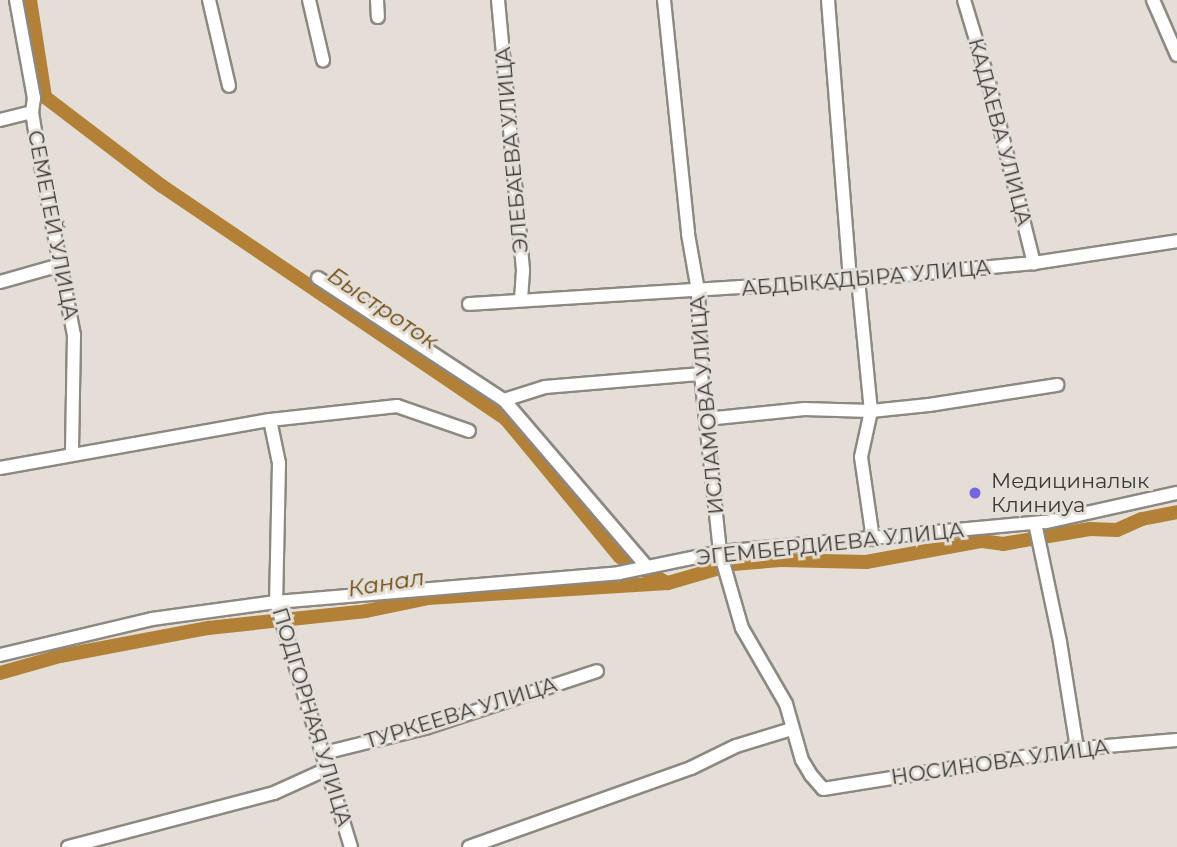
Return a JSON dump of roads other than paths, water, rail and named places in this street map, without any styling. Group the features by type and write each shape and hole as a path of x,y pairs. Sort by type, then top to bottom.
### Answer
{"street":[{"name":"СЕМЕТЕЙ УЛИЦА","path":"16,0 34,98 32,111 74,335 72,453"},
{"path":"209,0 229,86"},
{"path":"309,0 323,60"},
{"path":"377,0 378,17"},
{"name":"ЭЛЕБАЕВА УЛИЦА","path":"498,0 523,271 521,300"},
{"name":"ИСЛАМОВА УЛИЦА","path":"664,0 688,233 698,291 701,374 720,552 742,628 786,704 802,760 823,789"},
{"path":"828,0 854,279 871,411 860,457 873,539"},
{"name":"КАДАЕВА УЛИЦА","path":"964,0 989,83 1034,264"},
{"path":"1153,0 1177,55"},
{"path":"0,120 32,111"},
{"name":"АБДЫКАДЫРА УЛИЦА","path":"469,303 698,291 1034,264 1177,241"},
{"path":"0,282 60,265"},
{"path":"318,278 504,400 647,567"},
{"path":"504,400 545,387 701,374"},
{"path":"706,419 804,409 871,411 929,405 1056,385"},
{"path":"0,468 72,453 271,420 397,406 469,430"},
{"name":"ПОДГОРНАЯ УЛИЦА","path":"271,420 279,463 276,602 351,847"},
{"name":"ЭГЕМБЕРДИЕВА УЛИЦА","path":"0,655 152,619 276,602 619,573 720,552 1035,523 1177,493"},
{"path":"1035,523 1060,642 1077,748"},
{"name":"ТУРКЕЕВА УЛИЦА","path":"324,753 425,727 597,671"},
{"path":"469,847 691,768 736,746 792,729"},
{"name":"НОСИНОВА УЛИЦА","path":"823,789 1077,748 1177,740"},
{"path":"68,847 274,793 329,768"}],"waterway":[{"name":"Быстроток","path":"30,0 45,97 162,186 505,418 620,557 667,583"},
{"name":"Канал","path":"0,673 60,656 208,628 366,611 428,598 668,583 733,564 781,560 866,562 982,541 1003,544 1090,529 1117,530 1142,519 1177,512"}],"place":[{"name":"Медициналык Клиниуа","path":"975,493"}]}
